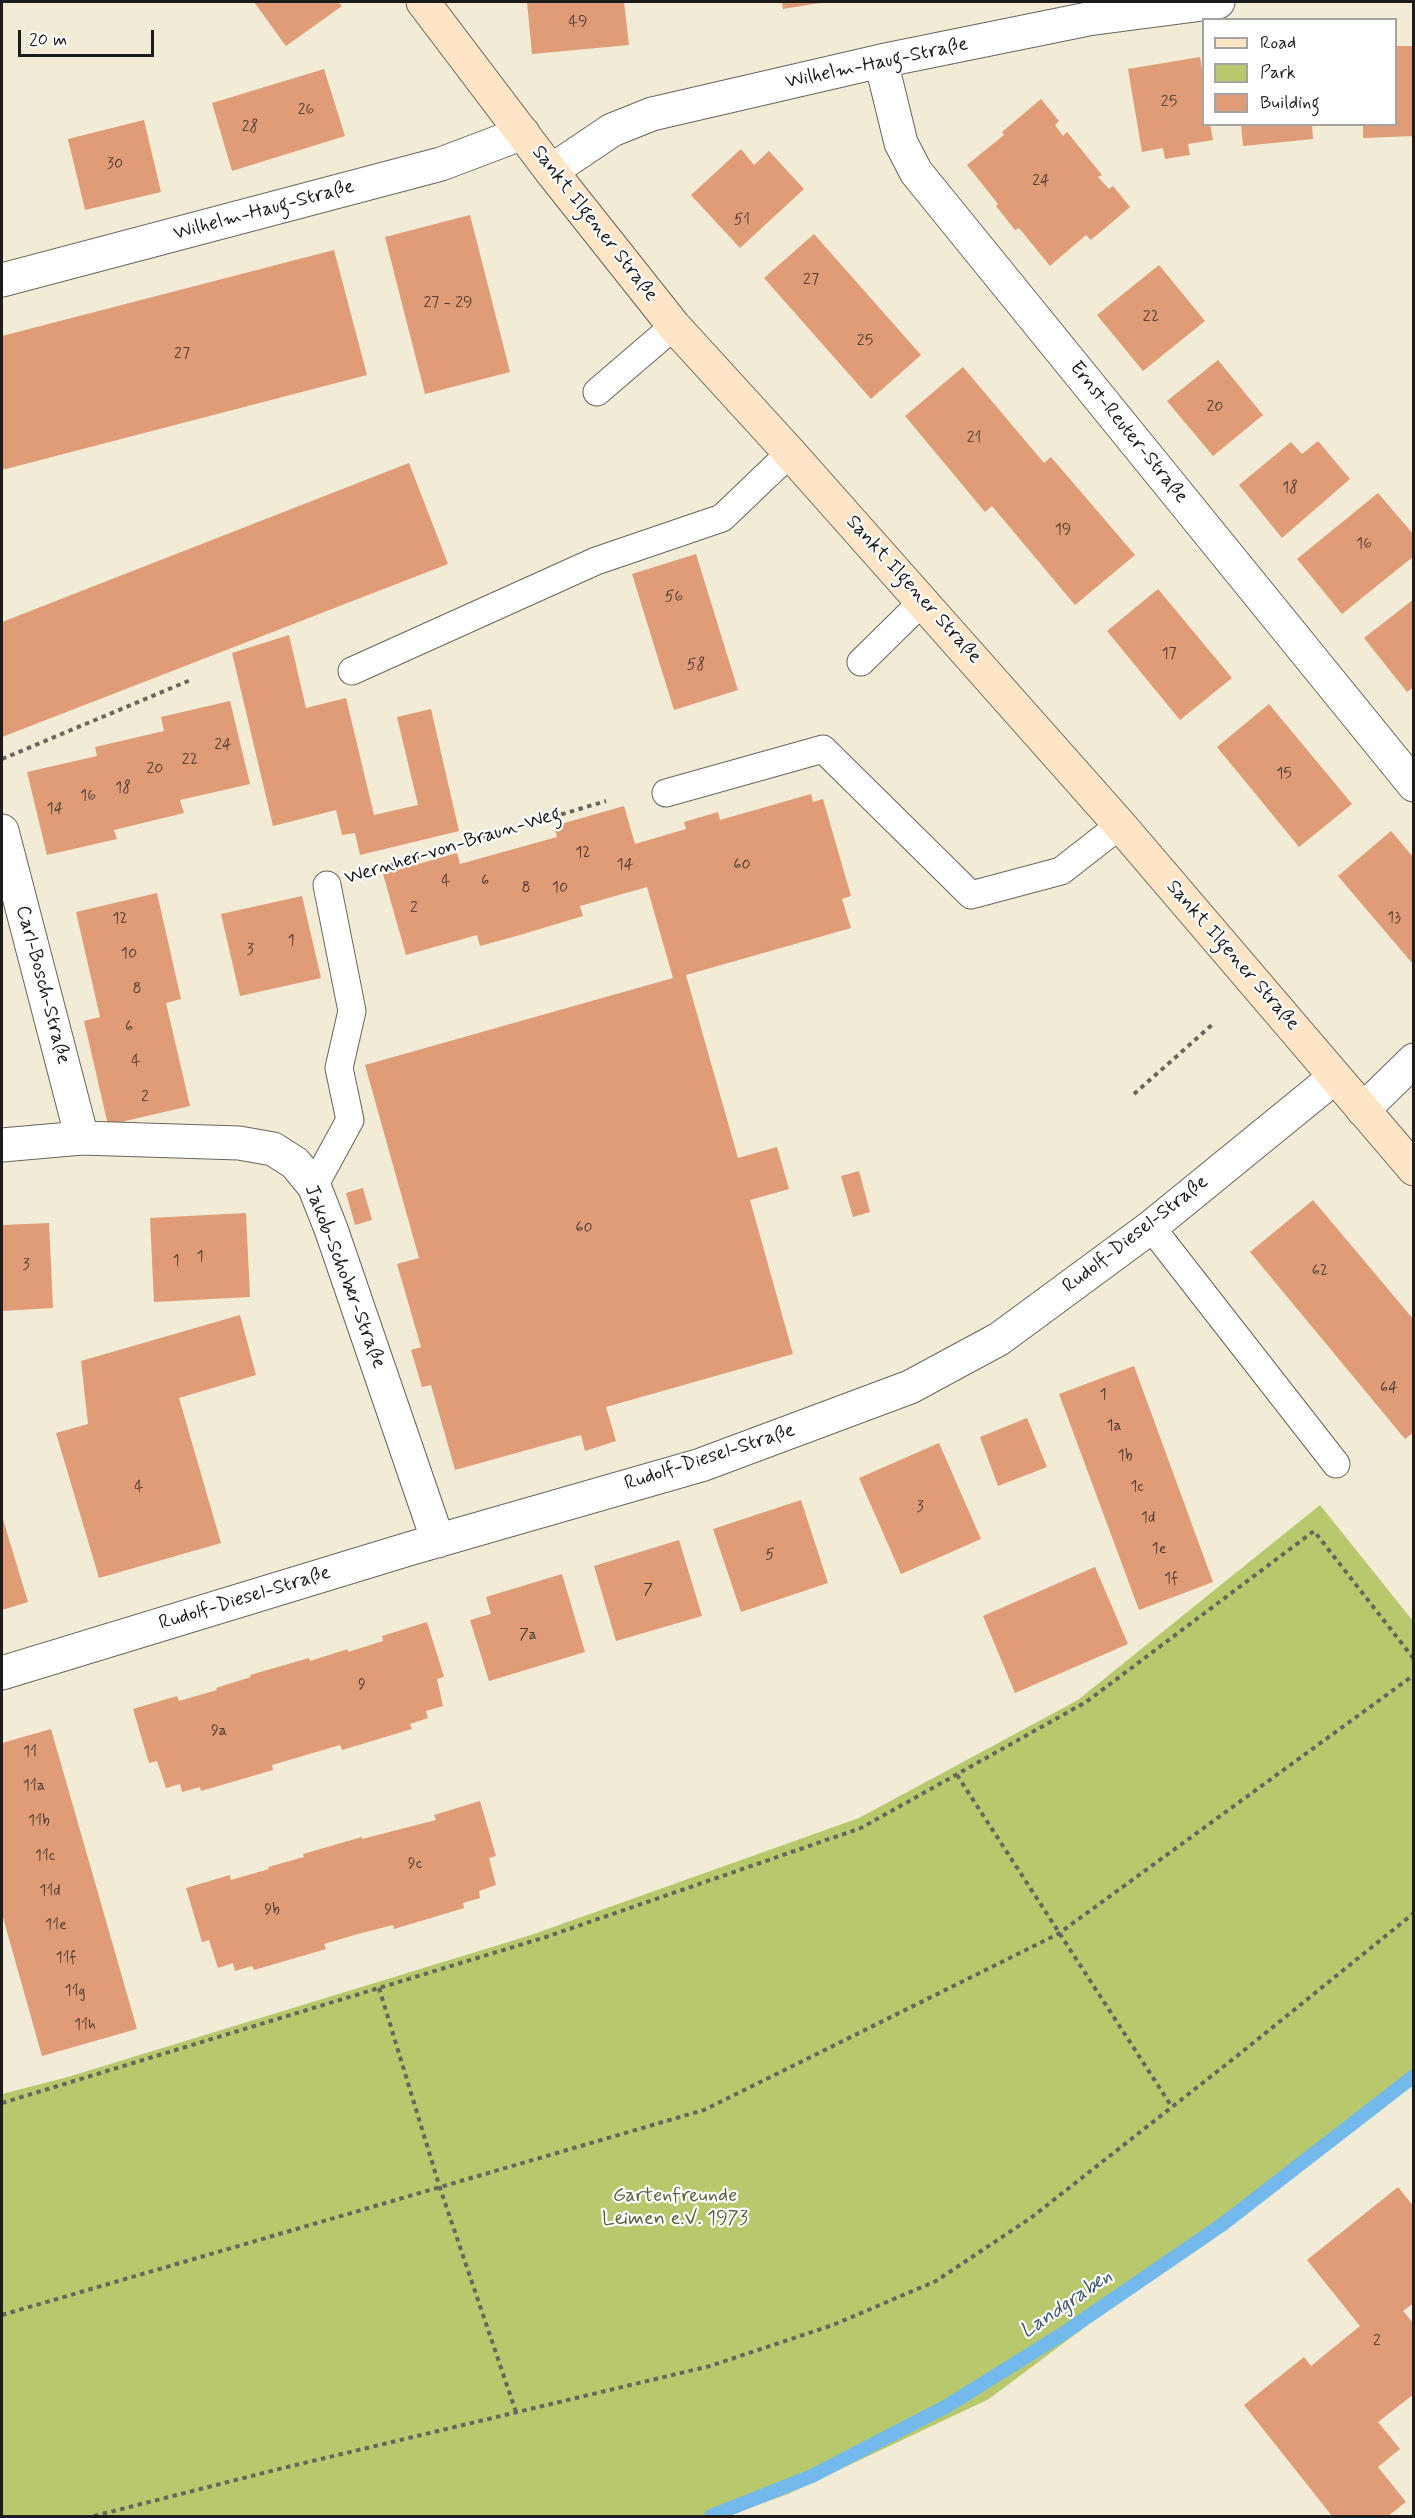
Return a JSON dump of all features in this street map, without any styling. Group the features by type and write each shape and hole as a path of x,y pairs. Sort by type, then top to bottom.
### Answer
{"street":[{"name":"Sankt Ilgener Straße","path":"423,2 551,171 674,326 923,601 1120,825 1413,1170"},
{"name":"Wilhelm-Haug-Straße","path":"551,171 612,130 652,114 881,62 1087,10 1218,2"},
{"name":"Ernst-Reuter-Straße","path":"881,62 901,143 916,172 1413,785"},
{"name":"Wilhelm-Haug-Straße","path":"2,280 441,165 523,133"},
{"name":"Carl-Bosch-Straße","path":"2,831 82,1138"},
{"path":"1363,1110 1413,1060"},
{"name":"Rudolf-Diesel-Straße","path":"2,1673 438,1541 701,1465 910,1387 999,1339 1151,1227 1335,1077"},
{"name":"Jakob-Schober-Straße","path":"2,1144 82,1138 239,1143 273,1149 295,1163 314,1186 438,1541"}],"lane":[{"path":"597,392 674,326"},
{"path":"352,671 596,561 722,518 790,453"},
{"path":"861,662 923,601"},
{"path":"666,793 823,749 971,895 1061,871 1120,825"},
{"name":"Wernher-von-Braun-Weg","path":"314,1186 350,1120 339,1068 352,1011 327,885"},
{"path":"1151,1227 1336,1464"}],"path":[{"path":"2,759 193,679"},
{"name":"Wernher-von-Braun-Weg","path":"327,885 606,801"},
{"path":"1134,1094 1213,1024"},
{"path":"2,2103 546,1937 861,1828 1086,1702 1314,1531 1413,1659"},
{"path":"2,2315 704,2110 1058,1934 1413,1675"},
{"path":"957,1775 1172,2107"},
{"path":"94,2517 710,2366 833,2325 936,2281 1032,2217 1413,1913"},
{"path":"379,1988 440,2188 516,2412"}],"green space":[{"name":"Gartenfreunde Leimen e.V. 1973","path":"1320,1505 1413,1621 1414,2073 1308,2160 989,2399 788,2494 727,2516 2,2516 2,2094 68,2077 531,1935 859,1818 1078,1700"}],"building":[{"path":"254,2 338,2 342,6 286,46"},
{"path":"527,2 624,2 629,45 532,54"},
{"path":"782,2 820,2 820,3 783,9"},
{"path":"1397,46 1414,46 1414,136 1363,138 1363,126 1397,126"},
{"path":"1200,57 1202,126 1210,126 1213,140 1188,144 1190,155 1165,159 1163,148 1142,152 1128,69"},
{"path":"324,69 345,136 232,171 212,103"},
{"path":"1041,99 1059,121 1055,125 1063,136 1067,132 1102,175 1098,177 1109,189 1113,186 1130,207 1091,240 1086,235 1050,266 1019,228 1015,230 967,165 1004,135 1002,132"},
{"path":"144,120 161,192 85,210 68,139"},
{"path":"1241,126 1312,126 1313,139 1243,146"},
{"path":"741,149 754,165 769,151 804,189 740,248 691,195"},
{"path":"470,215 510,372 425,394 385,237"},
{"path":"814,234 921,355 871,399 764,278"},
{"path":"334,250 367,375 2,470 2,336"},
{"path":"1159,265 1205,321 1143,371 1097,315"},
{"path":"1218,360 1263,415 1213,456 1167,401"},
{"path":"963,367 1044,463 1051,457 1135,555 1075,605 992,506 985,512 905,416"},
{"path":"1318,441 1350,479 1282,538 1239,485 1291,442 1302,454"},
{"path":"409,463 448,564 2,737 2,622"},
{"path":"1378,493 1414,535 1414,556 1342,614 1297,559"},
{"path":"696,554 738,690 674,710 632,574"},
{"path":"1158,589 1232,678 1180,720 1107,631"},
{"path":"1414,599 1414,687 1407,692 1364,638"},
{"path":"289,635 306,708 346,698 374,815 418,805 397,717 431,709 459,831 360,855 355,833 342,835 336,810 273,826 232,653"},
{"path":"230,701 250,784 180,800 184,813 114,830 117,839 47,855 27,772 97,756 95,747 164,731 161,717"},
{"path":"1269,704 1352,804 1299,847 1217,747"},
{"path":"811,794 813,802 823,799 851,896 842,899 851,928 686,975 738,1158 777,1147 789,1189 750,1200 793,1354 606,1407 616,1441 585,1451 581,1435 455,1470 431,1385 422,1387 411,1350 421,1347 397,1264 419,1258 365,1065 673,978 647,887 580,906 583,916 520,935 480,946 477,935 406,955 383,874 457,853 460,864 557,837 554,826 624,806 635,844 686,829 684,822 718,812 720,820"},
{"path":"1391,831 1414,858 1414,962 1412,963 1338,876"},
{"path":"157,893 181,999 166,1003 190,1106 108,1125 84,1021 100,1017 76,912"},
{"path":"302,896 321,978 240,996 221,914"},
{"path":"859,1171 870,1212 853,1217 841,1176"},
{"path":"363,1188 372,1220 355,1225 346,1193"},
{"path":"1313,1200 1414,1320 1414,1432 1405,1439 1250,1252"},
{"path":"246,1213 250,1297 154,1302 150,1218"},
{"path":"49,1223 53,1308 2,1311 2,1225"},
{"path":"240,1315 256,1375 179,1398 221,1543 99,1578 56,1433 88,1424 81,1361"},
{"path":"1134,1366 1213,1582 1139,1610 1059,1394"},
{"path":"1027,1418 1047,1467 998,1486 980,1437"},
{"path":"939,1443 981,1539 901,1574 859,1478"},
{"path":"801,1500 828,1583 741,1612 713,1529"},
{"path":"2,1516 28,1602 2,1610"},
{"path":"679,1540 702,1616 616,1641 594,1566"},
{"path":"1095,1567 1128,1644 1015,1693 983,1616"},
{"path":"562,1574 585,1652 489,1681 470,1620 491,1614 486,1597"},
{"path":"427,1622 444,1677 437,1679 443,1706 426,1711 428,1718 410,1724 412,1729 342,1750 340,1745 272,1765 273,1770 201,1791 200,1787 182,1792 180,1784 166,1788 157,1761 149,1763 133,1709 177,1696 179,1701 217,1690 216,1688 251,1677 250,1675 309,1658 310,1661 348,1649 348,1652 383,1641 382,1636"},
{"path":"51,1729 137,2029 42,2056 2,1914 2,1743"},
{"path":"480,1801 496,1856 489,1858 496,1885 479,1891 480,1898 463,1903 464,1908 394,1929 393,1925 324,1944 326,1949 254,1970 252,1966 235,1971 233,1963 218,1968 209,1940 202,1942 186,1888 230,1875 231,1880 304,1857 303,1854 362,1837 362,1839 436,1820 434,1815"},
{"path":"1398,2187 1414,2207 1414,2303 1403,2311 1414,2324 1414,2394 1378,2422 1400,2449 1378,2467 1406,2502 1388,2516 1332,2516 1244,2405 1304,2357 1311,2366 1360,2326 1307,2260"}],"waterway":[{"name":"Landgraben","path":"711,2516 812,2476 947,2406 1064,2333 1223,2224 1414,2076"}]}
